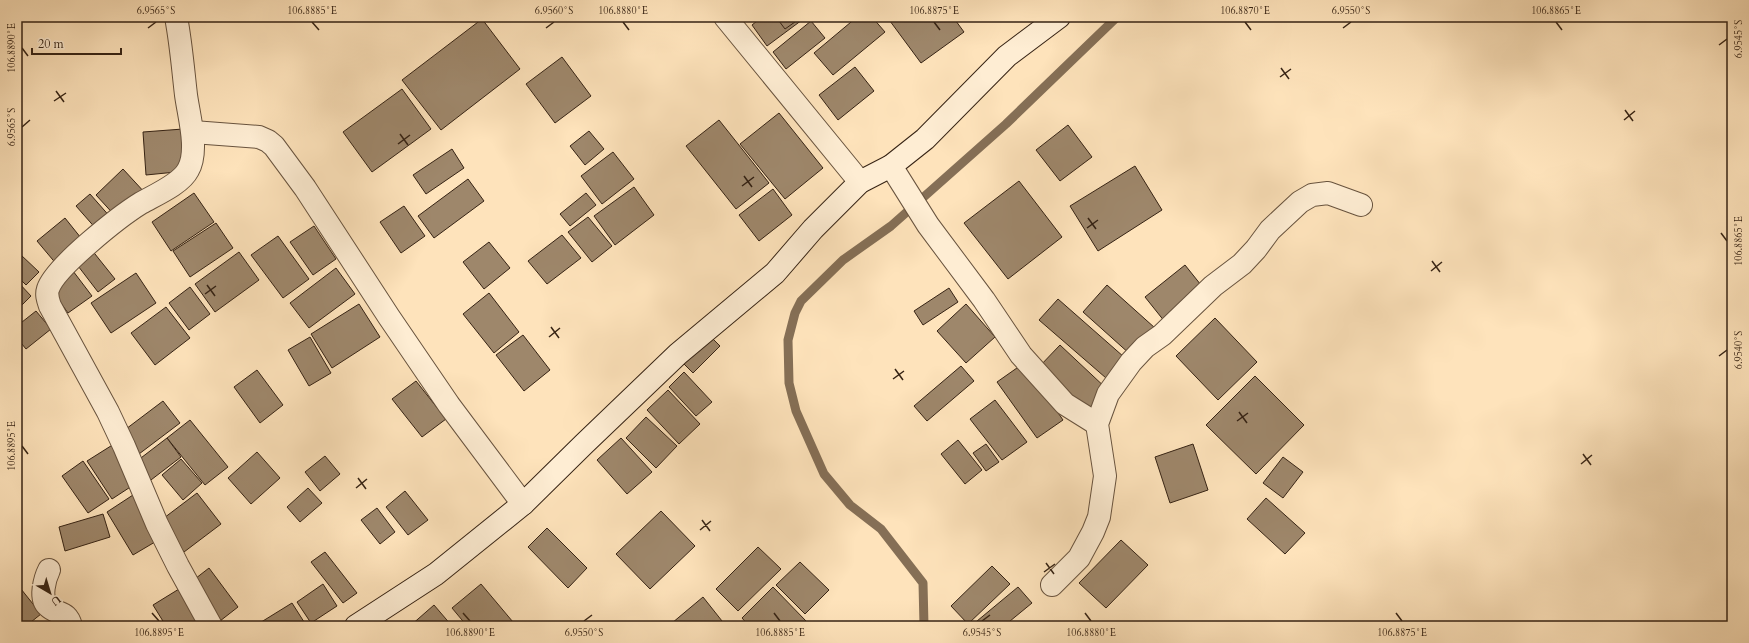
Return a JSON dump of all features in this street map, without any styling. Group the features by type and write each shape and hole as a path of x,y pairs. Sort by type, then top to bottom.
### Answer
{"street":[{"path":"176,17 193,132 192,163 183,178 140,204 87,245 51,282 47,295 50,306 117,429 157,524 211,626"},
{"path":"725,17 860,182"},
{"path":"356,626 436,574 524,504 678,354 775,273 813,229 860,182 891,166 925,139 1007,56 1059,17"},
{"path":"193,132 259,137 268,141 274,146 305,188 376,298 449,405 524,504"},
{"path":"891,166 928,225 984,300 1020,354 1065,404 1097,424"},
{"path":"1052,585 1079,558 1099,518 1105,476 1097,424 1108,394 1140,352 1162,335 1213,286 1242,264 1256,249 1270,230 1300,202 1312,195 1328,193 1361,205"},
{"path":"49,570 45,577 45,602 48,607 66,616 70,626"}],"building":[{"path":"762,17 800,17 802,20 767,46 752,25"},
{"path":"776,17 802,17 785,29"},
{"path":"857,17 872,17 885,32 833,75 814,53"},
{"path":"887,17 953,17 964,32 921,63"},
{"path":"482,19 520,69 441,130 402,80"},
{"path":"811,21 825,38 786,69 773,52"},
{"path":"562,57 591,96 555,123 526,84"},
{"path":"855,67 874,91 838,120 819,95"},
{"path":"402,89 431,129 372,172 343,132"},
{"path":"779,113 823,168 785,199 740,144"},
{"path":"719,120 769,183 736,209 686,146"},
{"path":"1068,125 1092,157 1060,181 1036,150"},
{"path":"183,129 186,171 146,175 143,132"},
{"path":"589,131 604,149 585,165 570,146"},
{"path":"452,149 464,168 426,194 413,175"},
{"path":"613,152 634,179 602,204 581,176"},
{"path":"1135,166 1162,210 1098,251 1070,206"},
{"path":"123,169 146,194 118,219 96,195"},
{"path":"468,179 484,201 434,238 418,216"},
{"path":"1019,181 1062,237 1008,279 964,223"},
{"path":"634,187 654,215 615,245 594,216"},
{"path":"773,189 792,215 759,241 739,215"},
{"path":"194,193 214,222 171,251 152,222"},
{"path":"586,193 596,205 570,226 560,214"},
{"path":"90,194 112,219 98,231 76,206"},
{"path":"404,206 425,236 401,253 380,222"},
{"path":"588,217 612,246 592,262 568,232"},
{"path":"65,218 85,243 58,266 37,241"},
{"path":"216,223 233,248 190,277 173,251"},
{"path":"314,226 336,259 313,275 290,242"},
{"path":"562,235 581,258 547,284 528,261"},
{"path":"278,236 309,279 283,298 251,255"},
{"path":"489,242 510,268 484,289 463,262"},
{"path":"91,249 115,279 98,292 75,262"},
{"path":"239,252 259,280 215,312 195,284"},
{"path":"21,255 39,272 26,285 17,276 17,259"},
{"path":"1185,265 1205,290 1165,322 1145,297"},
{"path":"336,268 355,294 309,328 290,303"},
{"path":"73,271 92,296 68,313 50,288"},
{"path":"136,273 156,303 111,333 91,303"},
{"path":"17,281 31,296 18,309 17,308"},
{"path":"1107,285 1155,328 1131,355 1083,312"},
{"path":"190,287 210,314 189,330 169,303"},
{"path":"949,288 958,302 923,325 914,311"},
{"path":"489,293 519,332 494,353 463,314"},
{"path":"1058,299 1124,357 1106,378 1039,320"},
{"path":"359,304 380,337 332,368 311,334"},
{"path":"966,304 995,337 966,363 937,331"},
{"path":"166,307 190,338 155,365 131,333"},
{"path":"36,311 51,329 26,349 17,338 17,326"},
{"path":"1215,318 1257,362 1218,400 1176,356"},
{"path":"706,332 720,346 693,373 679,359"},
{"path":"523,335 550,370 524,391 496,355"},
{"path":"310,337 331,373 309,386 288,350"},
{"path":"1060,345 1108,390 1085,413 1038,368"},
{"path":"1024,363 1063,420 1037,438 997,382"},
{"path":"961,366 974,381 927,421 914,406"},
{"path":"257,370 283,405 260,423 234,387"},
{"path":"684,372 712,402 696,416 669,387"},
{"path":"1255,376 1304,425 1256,474 1206,425"},
{"path":"416,381 446,419 422,437 392,399"},
{"path":"668,390 700,424 679,444 647,410"},
{"path":"995,400 1027,442 1002,460 970,419"},
{"path":"163,401 180,423 139,454 122,432"},
{"path":"646,417 677,446 656,468 626,438"},
{"path":"190,420 228,467 205,485 167,438"},
{"path":"167,438 181,457 147,483 133,464"},
{"path":"621,438 652,472 627,494 597,460"},
{"path":"958,440 982,470 965,484 941,454"},
{"path":"114,444 138,482 112,499 87,461"},
{"path":"986,444 999,462 986,471 973,453"},
{"path":"1193,444 1208,490 1170,503 1155,457"},
{"path":"257,452 280,478 251,504 228,478"},
{"path":"325,456 340,474 320,491 305,472"},
{"path":"1283,457 1303,472 1283,498 1263,483"},
{"path":"181,459 202,483 183,500 162,475"},
{"path":"83,461 109,499 88,513 62,476"},
{"path":"308,488 322,503 300,522 287,507"},
{"path":"405,491 428,520 408,535 386,507"},
{"path":"197,493 221,524 184,552 160,521"},
{"path":"133,495 160,539 133,555 107,512"},
{"path":"1266,498 1305,533 1285,554 1247,519"},
{"path":"377,508 395,532 380,544 361,520"},
{"path":"661,511 695,546 650,589 616,554"},
{"path":"103,514 110,537 65,551 59,527"},
{"path":"547,528 587,568 568,588 528,547"},
{"path":"1121,540 1148,565 1106,608 1079,583"},
{"path":"758,547 781,569 738,611 716,589"},
{"path":"325,552 357,593 343,603 311,562"},
{"path":"800,562 829,590 805,614 776,585"},
{"path":"992,566 1010,584 968,624 951,606"},
{"path":"209,568 238,607 220,621 191,582"},
{"path":"17,584 41,614 26,626 17,614"},
{"path":"323,584 337,606 311,623 297,602"},
{"path":"481,584 513,622 509,626 467,626 452,608"},
{"path":"773,587 806,621 801,626 749,626 742,618"},
{"path":"1018,587 1032,603 1004,626 971,626"},
{"path":"179,589 203,626 166,626 153,605"},
{"path":"703,597 726,626 674,626 672,623"},
{"path":"292,603 306,625 259,626 258,624"},
{"path":"434,605 452,626 410,626"},
{"path":"17,615 26,626 17,626"}],"waterway":[{"path":"924,626 923,583 881,529 850,505 824,474 796,411 789,383 788,340 795,313 801,301 843,260 891,226 1006,124 1117,17"}]}
